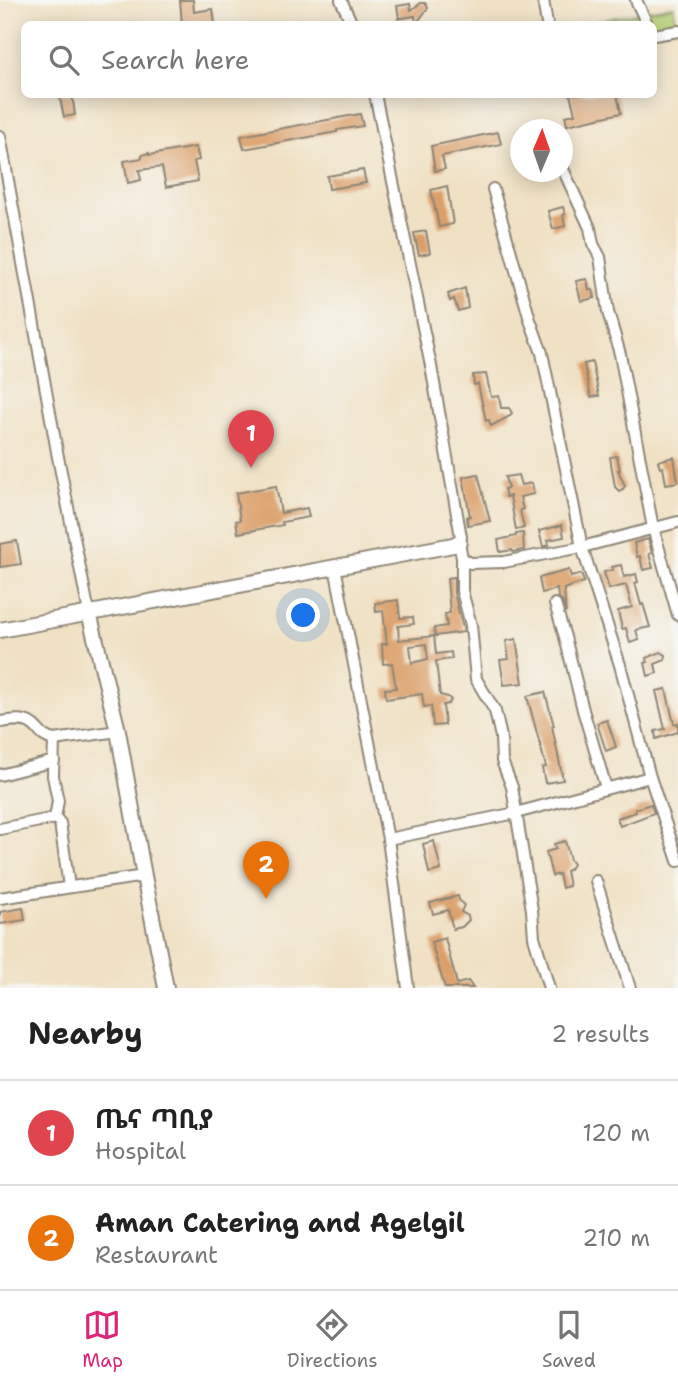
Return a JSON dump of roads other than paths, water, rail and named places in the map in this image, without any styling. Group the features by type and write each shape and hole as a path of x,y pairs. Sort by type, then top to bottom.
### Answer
{"street":[{"path":"341,0 351,21"},
{"path":"543,0 546,21"},
{"path":"636,0 645,21"},
{"path":"657,35 678,32"},
{"path":"376,98 431,366 461,537 462,591 471,625 476,678 495,711 501,737 502,761 512,787 534,937 548,988"},
{"path":"0,136 58,457 89,613 118,731 166,988"},
{"path":"569,182 600,257 608,312 620,354 653,528 678,615"},
{"path":"493,189 530,320 542,352 582,547 620,665 650,777 678,860"},
{"path":"462,558 470,563 504,562 582,547 678,522"},
{"path":"0,630 459,542"},
{"path":"335,567 388,839 408,988"},
{"path":"555,604 606,788"},
{"path":"0,722 21,720 32,724 44,738 54,740 118,731"},
{"path":"54,740 53,776 58,801 55,818"},
{"path":"0,775 54,761"},
{"path":"388,839 516,813 650,777"},
{"path":"55,818 60,823 69,887"},
{"path":"0,829 55,818"},
{"path":"0,898 144,876"},
{"path":"596,880 630,988"}],"place":[{"name":"ጤና ጣቢያ","path":"251,468"},
{"name":"Aman Catering and Agelgil","path":"266,899"}]}
